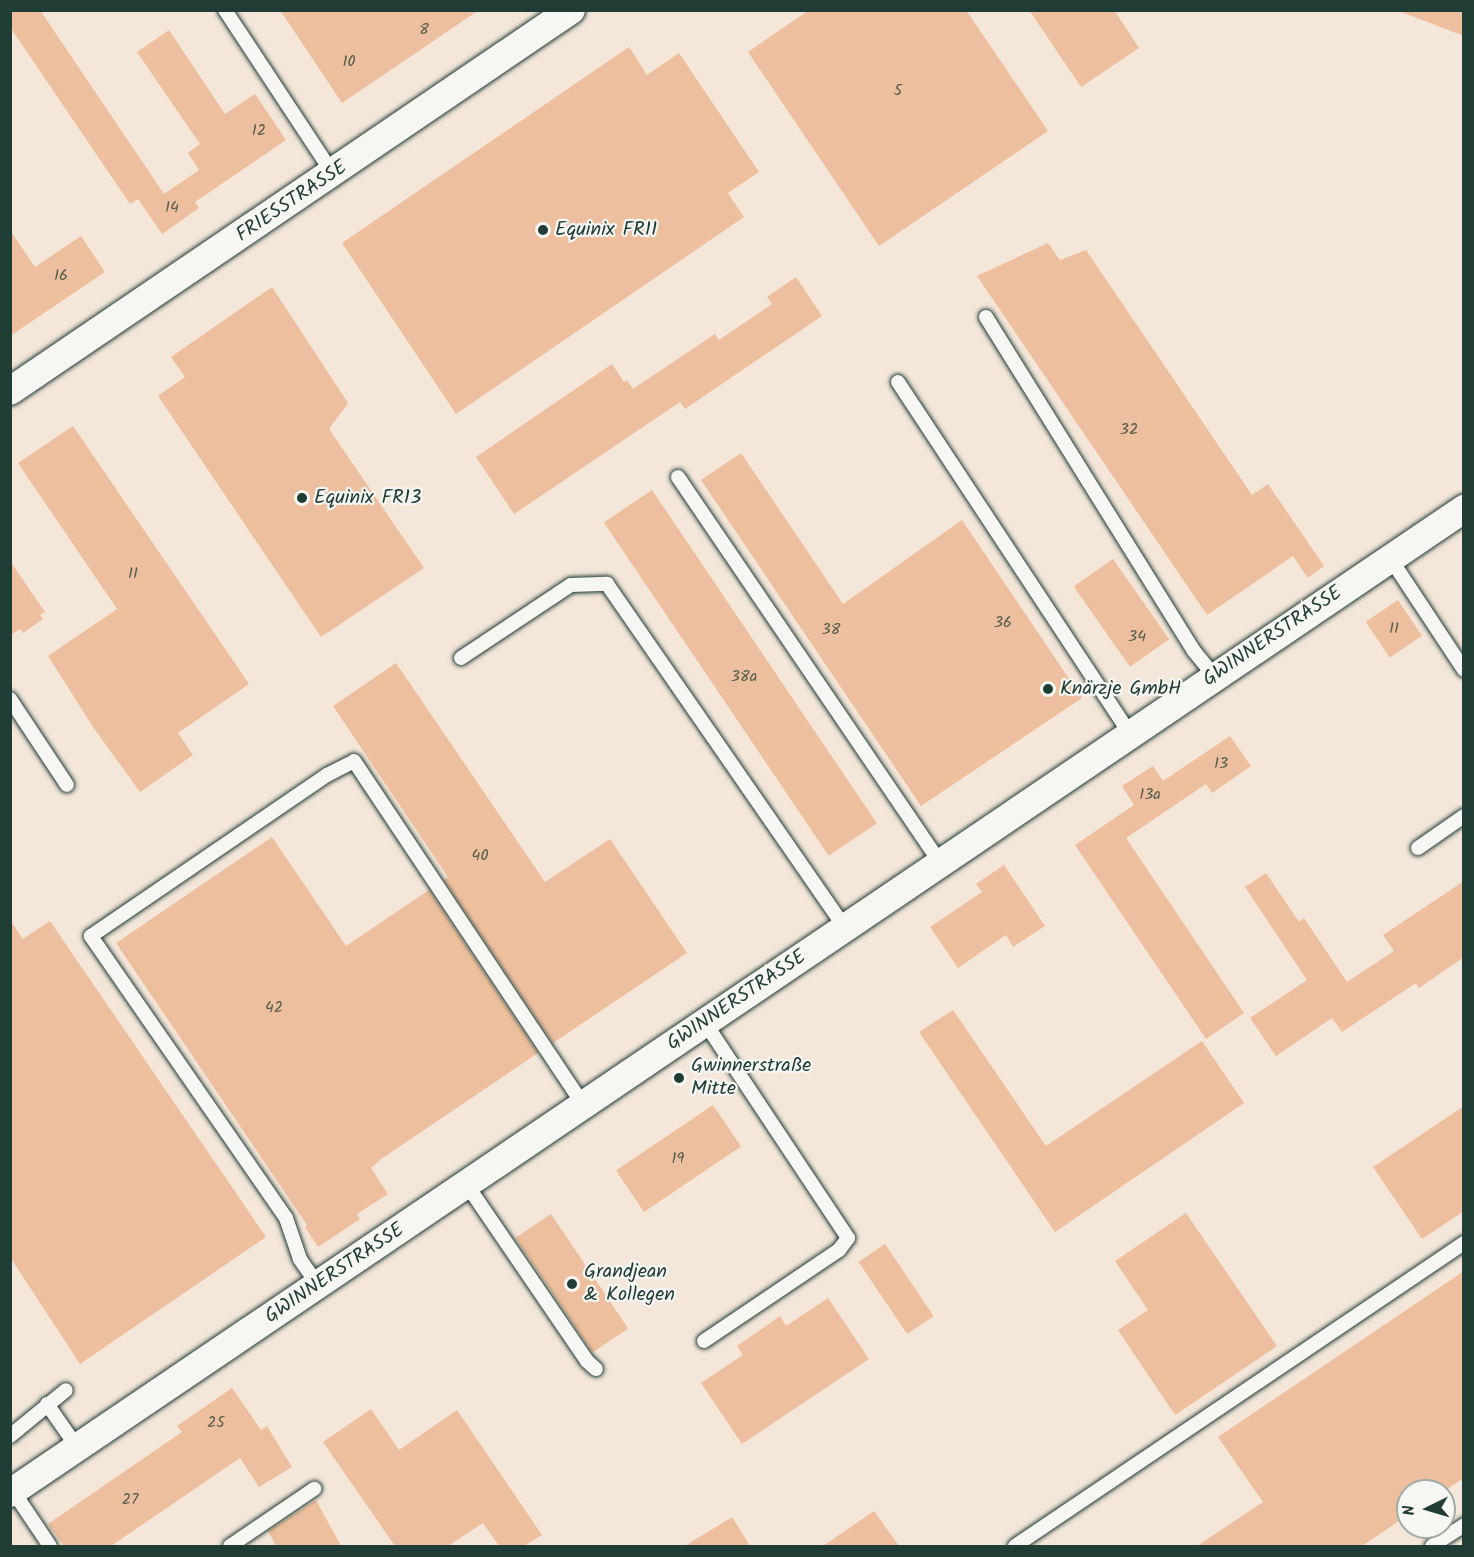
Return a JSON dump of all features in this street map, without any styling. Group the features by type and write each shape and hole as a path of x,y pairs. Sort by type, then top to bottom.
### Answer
{"street":[{"name":"FRIESSTRASSE","path":"10,391 333,174 571,10"},
{"name":"GWINNERSTRASSE","path":"12,1492 1464,509"}],"lane":[{"path":"225,10 333,174"},
{"path":"986,317 1194,651 1215,677"},
{"path":"898,382 1131,735"},
{"path":"678,477 940,863"},
{"path":"1390,558 1464,670"},
{"path":"461,658 571,585 607,584 845,928"},
{"path":"10,699 67,785"},
{"path":"318,1285 300,1259 286,1218 91,936 317,782 354,761 583,1105"},
{"path":"1418,848 1464,816"},
{"path":"704,1341 839,1250 848,1238 705,1023"},
{"path":"467,1185 587,1361 596,1369"},
{"path":"1015,1546 1464,1243"},
{"path":"10,1436 66,1390"},
{"path":"47,1404 77,1447"},
{"path":"230,1546 314,1489"},
{"path":"12,1492 50,1546"},
{"path":"1432,1546 1464,1525"}],"shaded area":[{"path":"11,11 1463,11 1463,1546 11,1546"}],"building":[{"path":"10,10 40,10 164,194 199,170 188,153 200,144 137,52 169,30 225,114 255,94 286,140 195,202 199,208 162,234 138,199 130,204 10,27"},
{"path":"280,10 479,10 342,103"},
{"path":"809,10 966,10 1048,131 879,246 748,52"},
{"path":"1029,10 1114,10 1139,48 1081,87"},
{"path":"1401,10 1464,10 1464,36 1401,12"},
{"name":"Equinix FR11","path":"629,47 647,75 679,53 759,172 728,193 744,217 456,414 342,243"},
{"path":"10,230 35,267 81,236 105,272 10,336"},
{"path":"1048,243 1060,260 1086,250 1252,495 1268,484 1324,566 1308,578 1293,556 1207,615 977,276"},
{"path":"796,277 822,316 685,409 680,402 514,514 476,457 612,364 624,382 627,380 633,389 715,334 719,340 772,304 767,297"},
{"name":"Equinix FR13","path":"272,287 348,403 329,429 424,568 321,637 158,396 185,377 171,357"},
{"path":"73,426 249,684 178,733 193,755 140,792 93,727 48,656 117,609 18,463"},
{"path":"741,453 843,604 962,520 1082,698 921,806 701,480"},
{"path":"652,490 877,823 829,856 604,522"},
{"path":"1113,559 1169,639 1130,667 1074,587"},
{"path":"10,561 45,612 40,615 43,619 23,633 20,629 10,635"},
{"path":"1398,600 1422,636 1390,657 1366,622"},
{"path":"396,663 545,882 610,839 687,953 553,1043 444,880 448,877 333,706"},
{"path":"1230,736 1251,766 1212,793 1206,784 1126,838 1244,1013 1206,1039 1075,845 1134,805 1122,786 1153,766 1163,781"},
{"path":"272,837 346,946 429,890 538,1053 381,1159 371,1168 388,1194 357,1214 360,1219 318,1247 305,1227 307,1225 116,943"},
{"path":"1004,865 1045,926 1013,947 1006,935 958,968 930,927 982,892 976,884"},
{"path":"1266,873 1299,922 1304,918 1347,982 1394,951 1383,935 1464,881 1464,957 1419,988 1416,983 1342,1032 1332,1018 1276,1056 1250,1018 1307,980 1245,887"},
{"path":"10,920 23,939 50,921 266,1237 80,1364 10,1257"},
{"path":"953,1010 1046,1146 1202,1041 1244,1103 1055,1232 919,1032"},
{"path":"713,1105 741,1146 644,1212 616,1170"},
{"path":"1464,1106 1464,1211 1422,1239 1373,1167"},
{"path":"1186,1213 1277,1346 1175,1415 1118,1330 1148,1310 1115,1261"},
{"name":"Grandjean & Kollegen","path":"551,1214 628,1328 593,1352 515,1238"},
{"path":"885,1244 934,1316 907,1334 858,1262"},
{"path":"1464,1271 1464,1478 1456,1483 1456,1479 1396,1479 1396,1523 1362,1546 1197,1546 1263,1502 1218,1437"},
{"path":"828,1298 869,1359 742,1444 701,1383 743,1355 737,1346 780,1316 786,1326"},
{"path":"232,1388 261,1430 267,1426 292,1467 259,1487 240,1458 111,1546 64,1546 48,1524 182,1432 177,1426"},
{"path":"371,1409 399,1450 457,1410 542,1535 524,1546 499,1546 483,1523 448,1546 395,1546 323,1442"},
{"path":"316,1500 341,1546 276,1546 268,1531"},
{"path":"874,1511 899,1546 823,1546"},
{"path":"732,1517 750,1546 685,1546"}],"place":[{"name":"Equinix FR11","path":"543,230"},
{"name":"Equinix FR13","path":"302,498"},
{"name":"Knärzje GmbH","path":"1048,689"},
{"name":"Gwinnerstraße Mitte","path":"679,1078"},
{"name":"Grandjean & Kollegen","path":"572,1284"}]}
